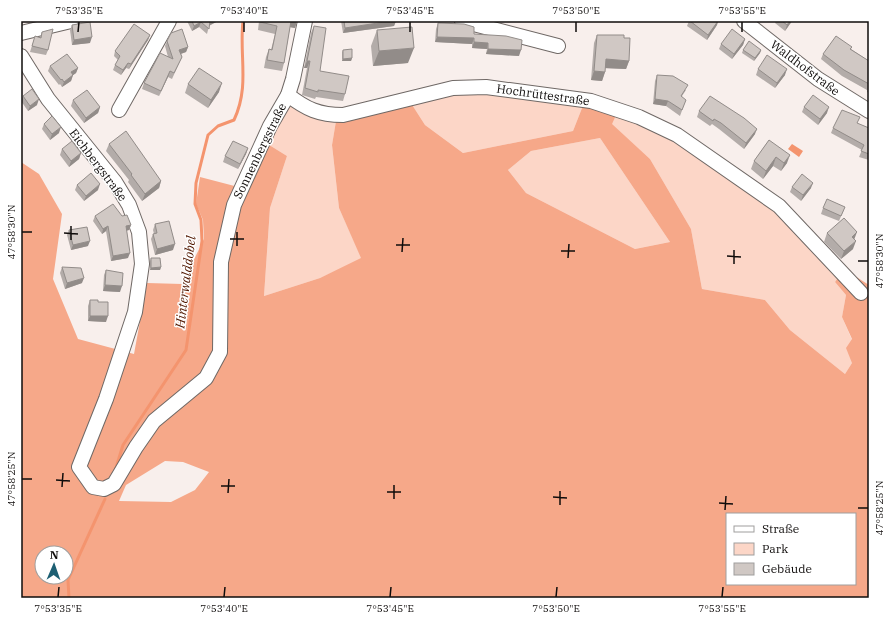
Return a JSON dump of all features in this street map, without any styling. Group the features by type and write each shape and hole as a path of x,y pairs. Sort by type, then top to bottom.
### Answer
{"street":[{"path":"21,33 71,21"},
{"path":"119,110 169,21"},
{"name":"Sonnenbergstraße","path":"79,467 93,486 104,489 114,484 136,447 154,421 206,378 220,352 221,262 234,205 267,132 288,95 293,79 305,21"},
{"path":"462,21 558,46"},
{"name":"Waldhofstraße","path":"744,21 818,79 869,111"},
{"name":"Eichbergstraße","path":"21,56 48,99 115,182 129,205 138,232 142,264 135,312 106,399 79,467"},
{"name":"Hochrüttestraße","path":"288,95 306,108 333,115 343,115 453,88 486,87 591,101 639,117 677,135 779,206 861,293"}],"green space":[{"path":"480,90 584,103 573,131 463,153 425,125 409,100"},
{"path":"290,106 300,112 336,121 332,145 339,208 362,259 320,278 264,296 270,208 287,156 266,143"},
{"path":"617,113 687,146 781,211 840,275 835,282 846,295 842,317 852,340 852,363 845,374 790,330 765,300 702,289 691,229 650,159 611,124"},
{"path":"600,138 670,242 635,249 526,193 508,170 531,151"}],"shaded area":[{"path":"409,100 425,125 463,153 573,131 584,103 617,113 612,124 650,159 691,229 702,289 765,300 790,330 845,374 852,363 846,348 852,339 842,317 846,295 835,282 840,275 847,271 869,285 869,598 21,598 21,162 39,174 62,214 53,279 78,339 134,354 147,283 182,284 204,239 203,220 196,204 200,177 246,189 266,143 287,156 270,208 264,296 320,278 361,258 339,208 332,145 336,121","holes":["600,138 670,242 635,249 526,193 508,170 531,151","165,461 183,462 209,472 195,490 171,502 119,501 126,485"]},
{"path":"792,144 803,151 799,157 788,149"}],"building":[{"path":"192,21 210,21 209,29 201,22 194,26"},
{"path":"291,21 284,63 267,60 269,49 272,50 277,26 260,22"},
{"path":"344,21 391,21 345,28"},
{"path":"690,21 718,21 708,35"},
{"path":"782,21 790,21 787,25"},
{"path":"90,22 92,37 74,40 72,25"},
{"path":"438,23 464,24 474,27 474,34 506,36 522,40 521,50 488,49 488,43 474,42 474,38 437,37"},
{"path":"134,24 150,35 131,64 128,63 123,70 115,65 120,56 115,51"},
{"path":"314,26 326,28 320,71 349,76 345,94 318,90 318,92 305,88 310,61 307,61"},
{"path":"412,27 414,48 379,51 377,30"},
{"path":"53,29 48,50 32,46 35,36 41,38 42,32"},
{"path":"182,29 188,47 179,50 182,57 174,73 170,71 161,91 144,83 160,53 173,59 167,41 171,33"},
{"path":"732,29 745,39 734,54 721,44"},
{"path":"597,35 624,35 624,38 630,38 629,61 606,59 605,72 594,71"},
{"path":"836,36 852,47 850,49 869,61 869,84 844,70 823,54"},
{"path":"749,41 761,50 755,58 743,50"},
{"path":"352,49 352,58 343,59 343,50"},
{"path":"67,54 78,68 71,72 73,75 64,82 50,66"},
{"path":"767,55 787,69 777,83 758,69"},
{"path":"199,68 222,83 211,100 188,84"},
{"path":"657,75 673,76 688,85 681,96 686,100 682,110 668,101 655,99"},
{"path":"32,89 39,99 30,106 23,96"},
{"path":"87,90 100,107 86,118 73,100"},
{"path":"813,95 829,107 820,119 804,107"},
{"path":"710,96 744,118 757,129 746,143 721,123 714,119 713,121 699,111"},
{"path":"842,110 860,117 857,123 869,128 869,154 861,151 864,145 833,128"},
{"path":"52,116 61,127 52,134 44,124"},
{"path":"126,131 161,181 145,194 109,144"},
{"path":"769,140 790,155 784,163 776,157 766,171 754,161"},
{"path":"72,141 81,153 71,161 62,149"},
{"path":"233,141 248,148 240,164 225,156"},
{"path":"91,173 100,184 86,196 77,185"},
{"path":"802,174 813,183 803,195 792,187"},
{"path":"827,199 845,207 841,216 823,208"},
{"path":"113,204 122,216 127,215 131,225 126,226 130,253 113,256 108,226 103,229 95,216"},
{"path":"844,218 857,232 852,237 856,241 844,251 827,233"},
{"path":"169,221 175,244 157,249 153,234 157,233 155,224"},
{"path":"87,227 90,241 73,245 69,230"},
{"path":"151,258 160,258 161,267 151,268"},
{"path":"62,267 81,268 84,278 67,283"},
{"path":"106,270 123,273 122,286 105,285"},
{"path":"90,300 108,302 108,316 90,316"}],"waterway":[{"name":"Hinterwalddobel","path":"115,471 123,445 186,350 202,241 201,220 195,204 196,183 208,135 218,126 234,120 239,107 243,83 243,21"},
{"name":"Hinterwalddobel","path":"69,598 68,580 105,499"}]}
